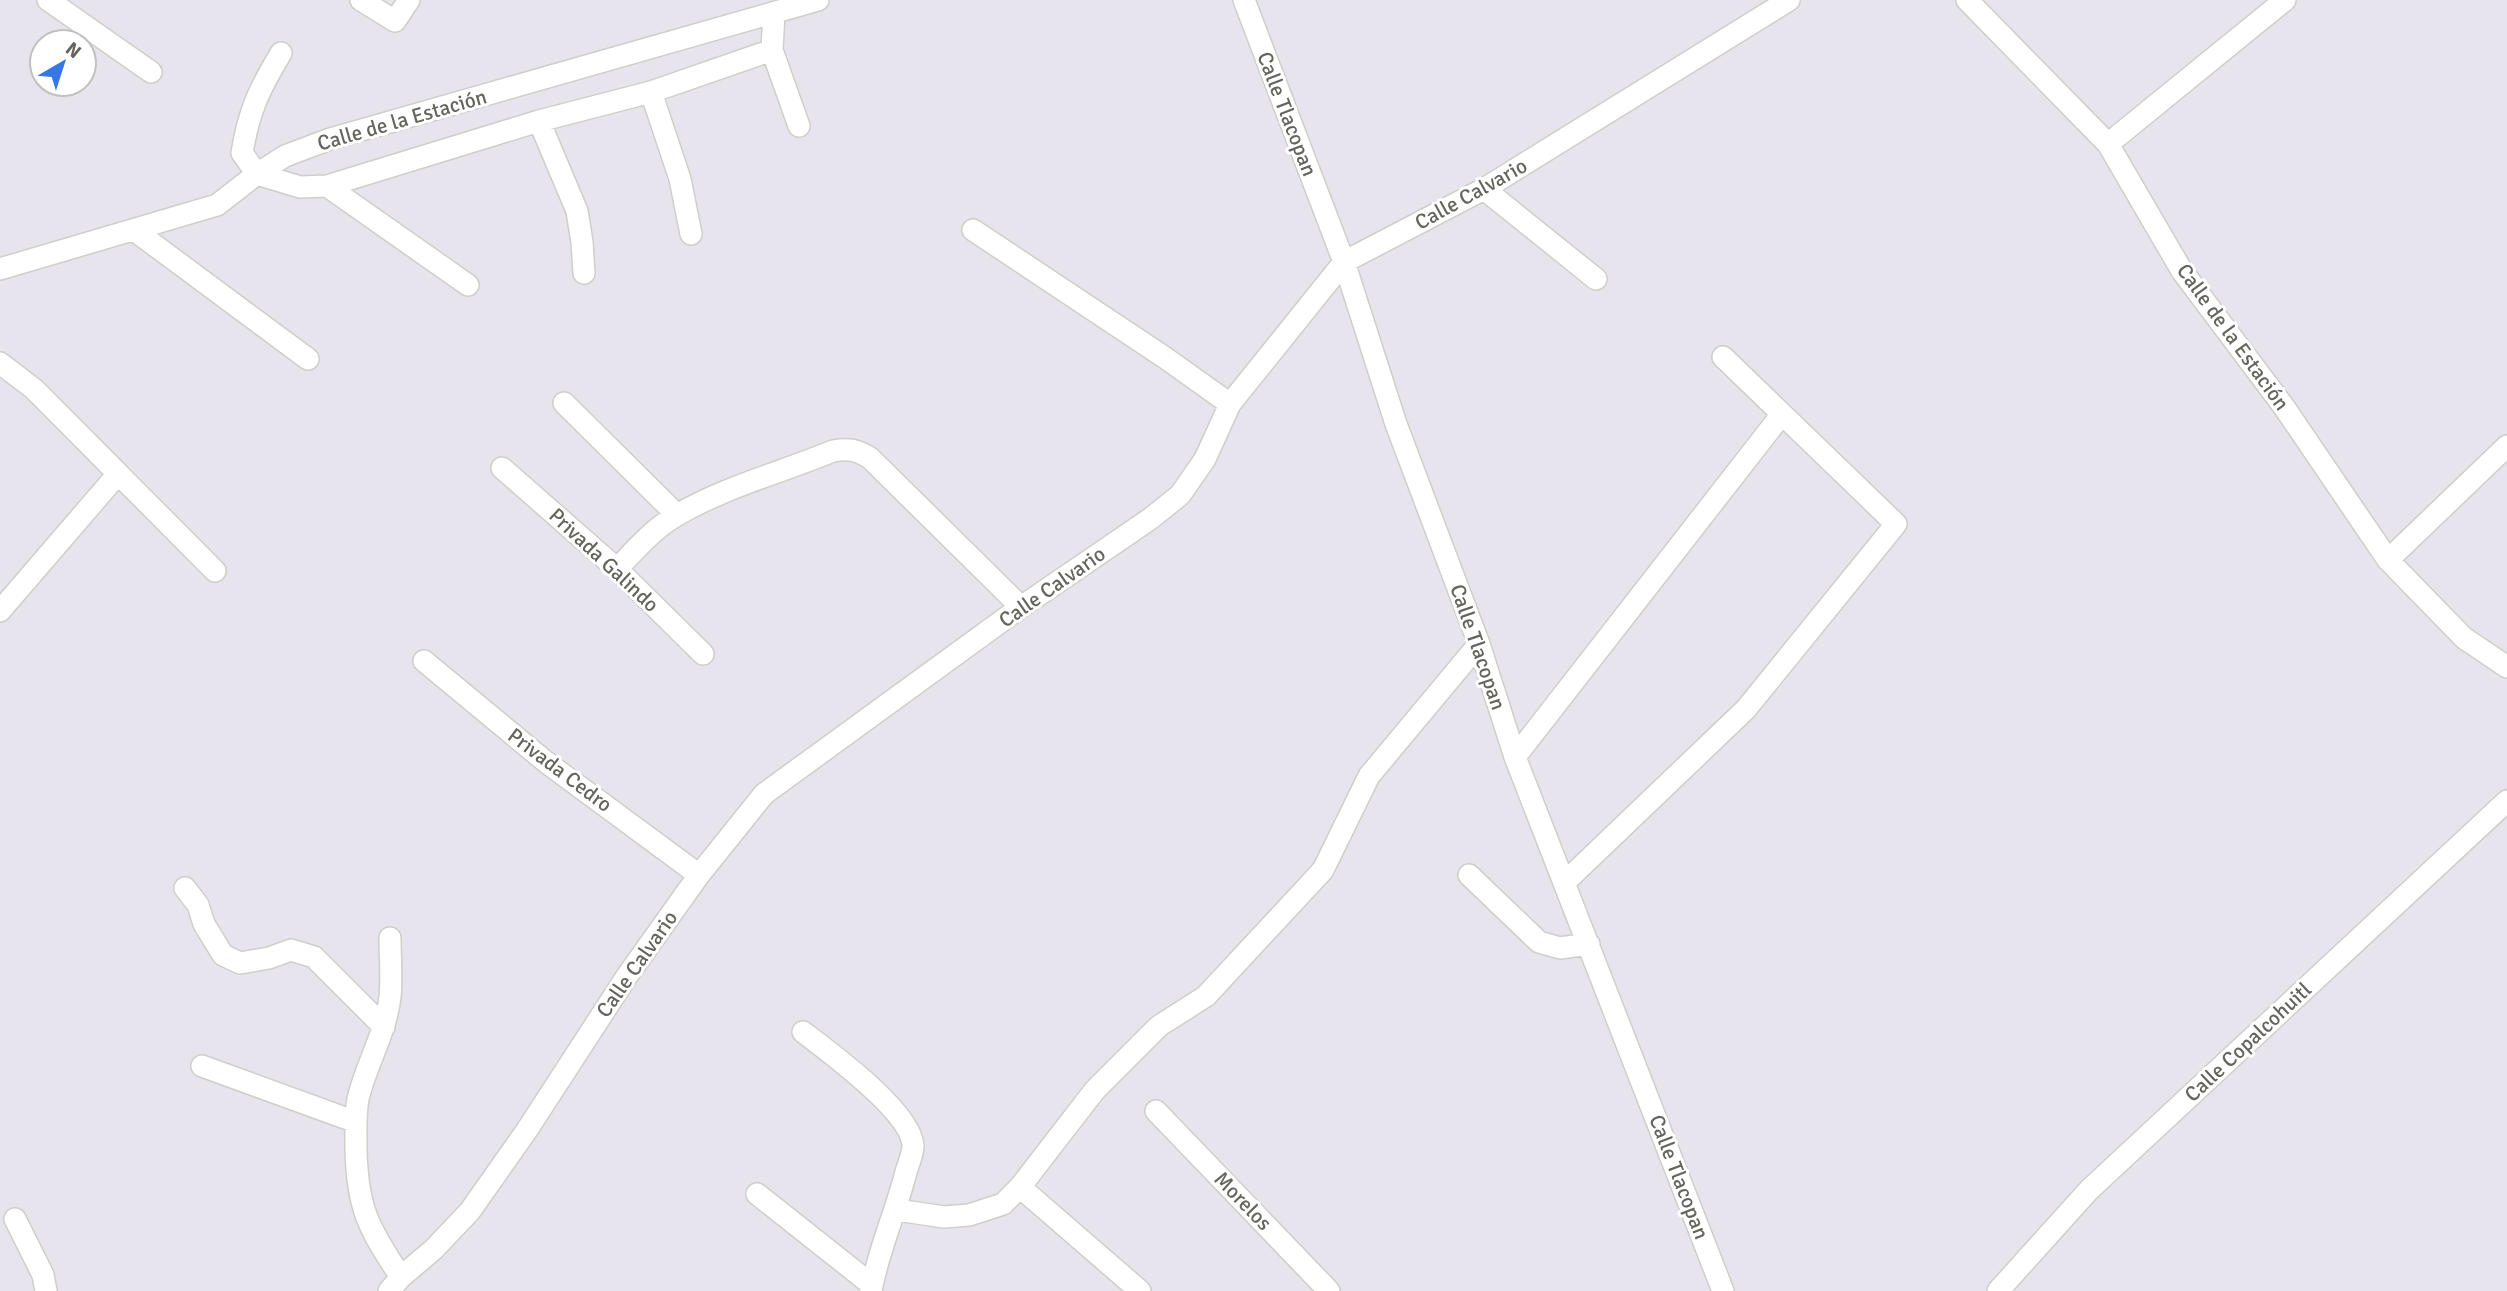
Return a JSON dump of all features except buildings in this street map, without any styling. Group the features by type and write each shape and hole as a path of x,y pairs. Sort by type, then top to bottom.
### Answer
{"street":[{"path":"48,0 151,72"},
{"path":"361,0 395,21 409,0"},
{"name":"Calle de la Estación","path":"0,269 218,205 285,156 330,139 818,0"},
{"name":"Calle Tlacopan","path":"1244,0 1344,262 1396,424 1479,645 1516,757 1723,1291"},
{"name":"Calle Calvario","path":"395,1284 470,1212 620,987 699,875 764,794 1180,495 1205,459 1230,404 1344,262 1484,189 1789,0"},
{"name":"Calle de la Estación","path":"1967,0 2108,144 2182,271 2284,407 2388,560 2464,638 2507,667"},
{"path":"2108,144 2285,0"},
{"path":"774,13 772,50 799,126"},
{"path":"281,53 259,91 247,121 242,153 257,174 300,187 327,186 539,121 651,92 772,50"},
{"path":"651,92 680,178 691,234"},
{"path":"539,121 577,211 584,273"},
{"path":"327,186 468,285"},
{"path":"1484,189 1595,279"},
{"path":"134,230 307,359"},
{"path":"972,230 1230,404"},
{"path":"1565,882 1746,709 1896,524 1723,357"},
{"path":"0,363 34,389 117,475 215,570"},
{"path":"564,403 677,515"},
{"path":"1516,757 1782,414"},
{"path":"2388,560 2507,446"},
{"path":"617,569 647,538 677,515 729,491 833,451 848,448 870,458 1021,607"},
{"name":"Privada Galindo","path":"502,468 617,569 703,654"},
{"path":"0,611 117,475"},
{"path":"897,1210 944,1217 970,1215 1003,1204 1020,1187 1095,1090 1159,1026 1206,996 1323,870 1369,776 1479,645"},
{"name":"Privada Cedro","path":"424,661 546,762 699,875"},
{"name":"Calle Copalcohuitl","path":"1998,1291 2098,1181 2507,802"},
{"path":"1469,875 1539,942 1560,948 1589,944"},
{"path":"185,888 198,905 204,924 223,955 240,962 269,958 291,950 314,957 384,1027"},
{"path":"390,938 390,995 384,1027 358,1100 356,1182 362,1207 395,1284"},
{"path":"757,1194 872,1288 897,1210 913,1145 905,1125 862,1077 803,1032"},
{"path":"202,1066 356,1122"},
{"name":"Morelos","path":"1156,1111 1329,1291"},
{"path":"1020,1187 1140,1291"},
{"path":"15,1219 43,1275 46,1291"}]}
